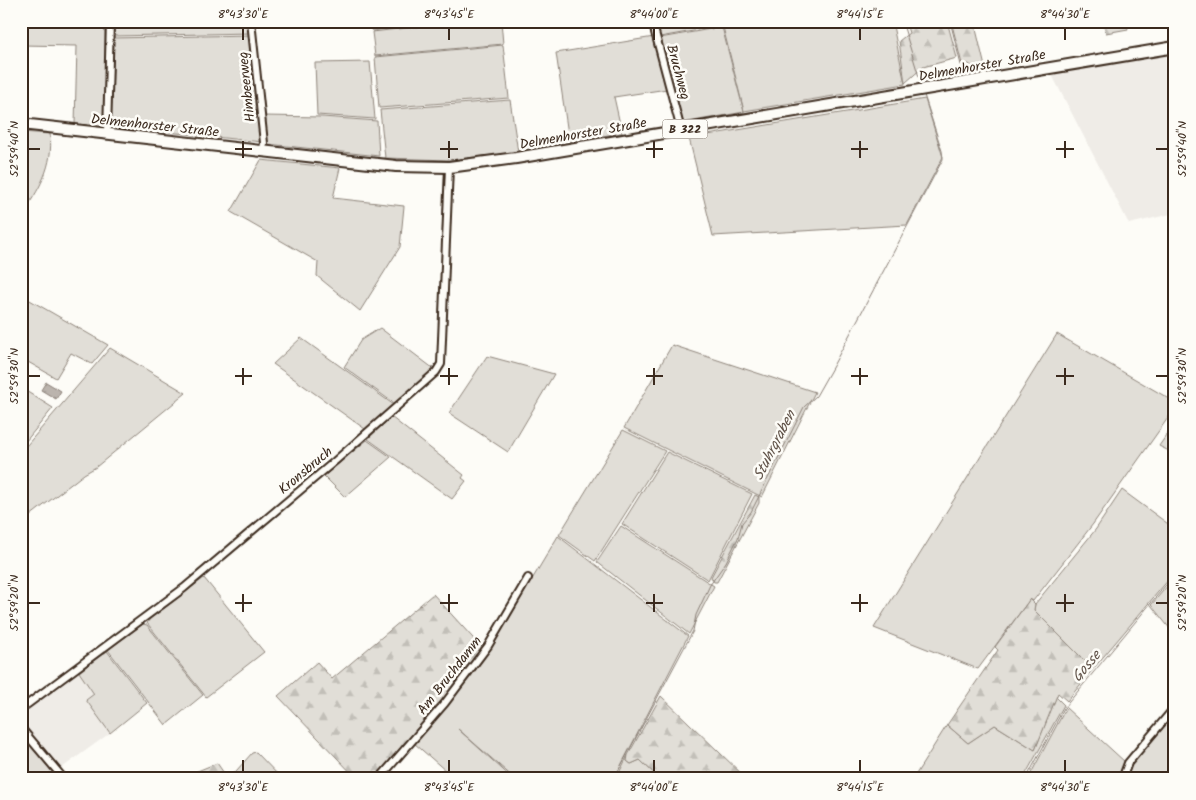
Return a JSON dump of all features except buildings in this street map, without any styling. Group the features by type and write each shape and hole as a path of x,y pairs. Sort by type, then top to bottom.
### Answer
{"main road":[{"name":"Delmenhorster Straße","path":"21,124 396,166 479,164 1175,46"}],"street":[{"path":"107,133 110,21"},
{"name":"Himbeerweg","path":"251,21 264,143 263,150"},
{"name":"Bruchweg","path":"652,21 681,130"},
{"name":"Kronsbruch","path":"21,709 184,588 335,462 436,372 441,364 449,166"},
{"name":"Am Bruchdamm","path":"379,779 445,702 488,646 528,578"},
{"path":"1122,779 1128,763 1175,707"},
{"path":"21,728 64,779"}],"shaded area":[{"path":"1175,52 1175,213 1129,224 1051,73"},
{"path":"79,672 94,694 86,700 110,733 59,770 21,725 21,712"}],"green space":[{"path":"22,21 105,21 105,127 75,124 77,46 21,45"},
{"path":"115,21 248,21 250,33 114,36"},
{"path":"371,21 460,21 372,31"},
{"path":"469,21 501,21 503,44 375,56 372,32"},
{"path":"656,21 748,21 660,37"},
{"path":"755,21 892,21 905,84 744,111 723,27"},
{"path":"905,21 947,21 957,58 923,67 905,83 899,41 909,33"},
{"path":"951,21 974,21 986,71 975,69 969,64 962,64"},
{"path":"1103,21 1126,21 1128,29 1106,33"},
{"path":"722,27 744,112 682,123 660,38"},
{"path":"250,35 262,142 111,126 114,38"},
{"path":"654,37 667,89 614,97 622,133 569,141 556,53"},
{"path":"503,45 509,98 379,108 375,57"},
{"path":"370,62 375,119 317,115 315,63"},
{"path":"925,99 943,157 907,225 713,236 689,138"},
{"path":"510,100 518,152 450,160 385,158 380,110"},
{"path":"264,116 322,117 377,121 379,156 268,144"},
{"path":"21,132 50,134 51,145 44,177 34,197 21,215"},
{"path":"261,160 340,168 333,198 404,206 400,247 360,311 317,276 318,262 231,212"},
{"path":"21,295 108,345 92,364 71,353 56,378 21,358"},
{"path":"380,328 434,369 395,404 344,367 361,340"},
{"path":"1057,334 1175,402 1175,408 1093,524 1033,601 1030,599 978,669 874,628"},
{"path":"301,338 394,405 365,429 273,364"},
{"path":"672,345 815,392 762,497 624,428"},
{"path":"110,348 186,393 96,467 84,474 21,523 21,452"},
{"path":"487,356 554,374 508,452 449,413"},
{"path":"21,388 53,408 21,447"},
{"path":"391,417 464,475 462,478 466,481 452,499 368,439"},
{"path":"1175,423 1175,454 1159,446"},
{"path":"623,430 665,451 595,561 559,535"},
{"path":"367,440 391,457 345,497 324,476"},
{"path":"667,452 752,494 708,580 622,524"},
{"path":"1122,490 1175,529 1175,572 1093,669 1034,610 1035,604 1096,529"},
{"path":"755,495 759,497 759,503 717,582 714,582 711,577"},
{"path":"621,526 714,586 689,634 597,562"},
{"path":"558,536 688,636 614,779 515,779 458,729 513,779 455,779 414,743 470,678 491,648"},
{"path":"1175,577 1175,635 1151,605"},
{"path":"204,578 264,652 206,697 147,623"},
{"path":"433,594 482,648 482,652 436,711 376,779 357,779 278,696 317,662 332,679"},
{"path":"1030,599 1035,604 1034,610 1093,669 1067,701 1058,693 1035,750 995,725 968,743 947,725 998,650 995,647"},
{"path":"143,624 147,625 203,695 166,725 108,650"},
{"path":"107,651 147,703 110,733 86,700 94,694 79,672"},
{"path":"661,696 747,779 660,779 640,760 631,764 627,761 628,755"},
{"path":"1056,697 1064,705 1023,779 913,779 947,725 968,743 995,725 1035,750"},
{"path":"1066,708 1125,762 1120,779 1028,779"},
{"path":"1175,714 1175,761 1164,779 1127,779 1131,766"},
{"path":"21,734 58,779 21,779"},
{"path":"256,752 282,779 229,779 252,753"},
{"path":"628,755 627,761 631,764 640,760 660,779 616,779"},
{"path":"217,763 228,779 178,779"}],"water":[{"path":"46,382 61,391 56,399 41,390"}],"waterway":[{"name":"Stuhrgraben","path":"902,21 919,77"},
{"path":"950,21 961,65"},
{"path":"940,79 960,75 963,72"},
{"path":"921,82 934,80"},
{"name":"Stuhrgraben","path":"614,779 693,631 696,615 710,585 726,562 738,538 742,523 751,512 804,407 816,396 833,366 943,159 924,95"},
{"name":"Gosse","path":"1026,779 1064,708 1175,574"}]}
